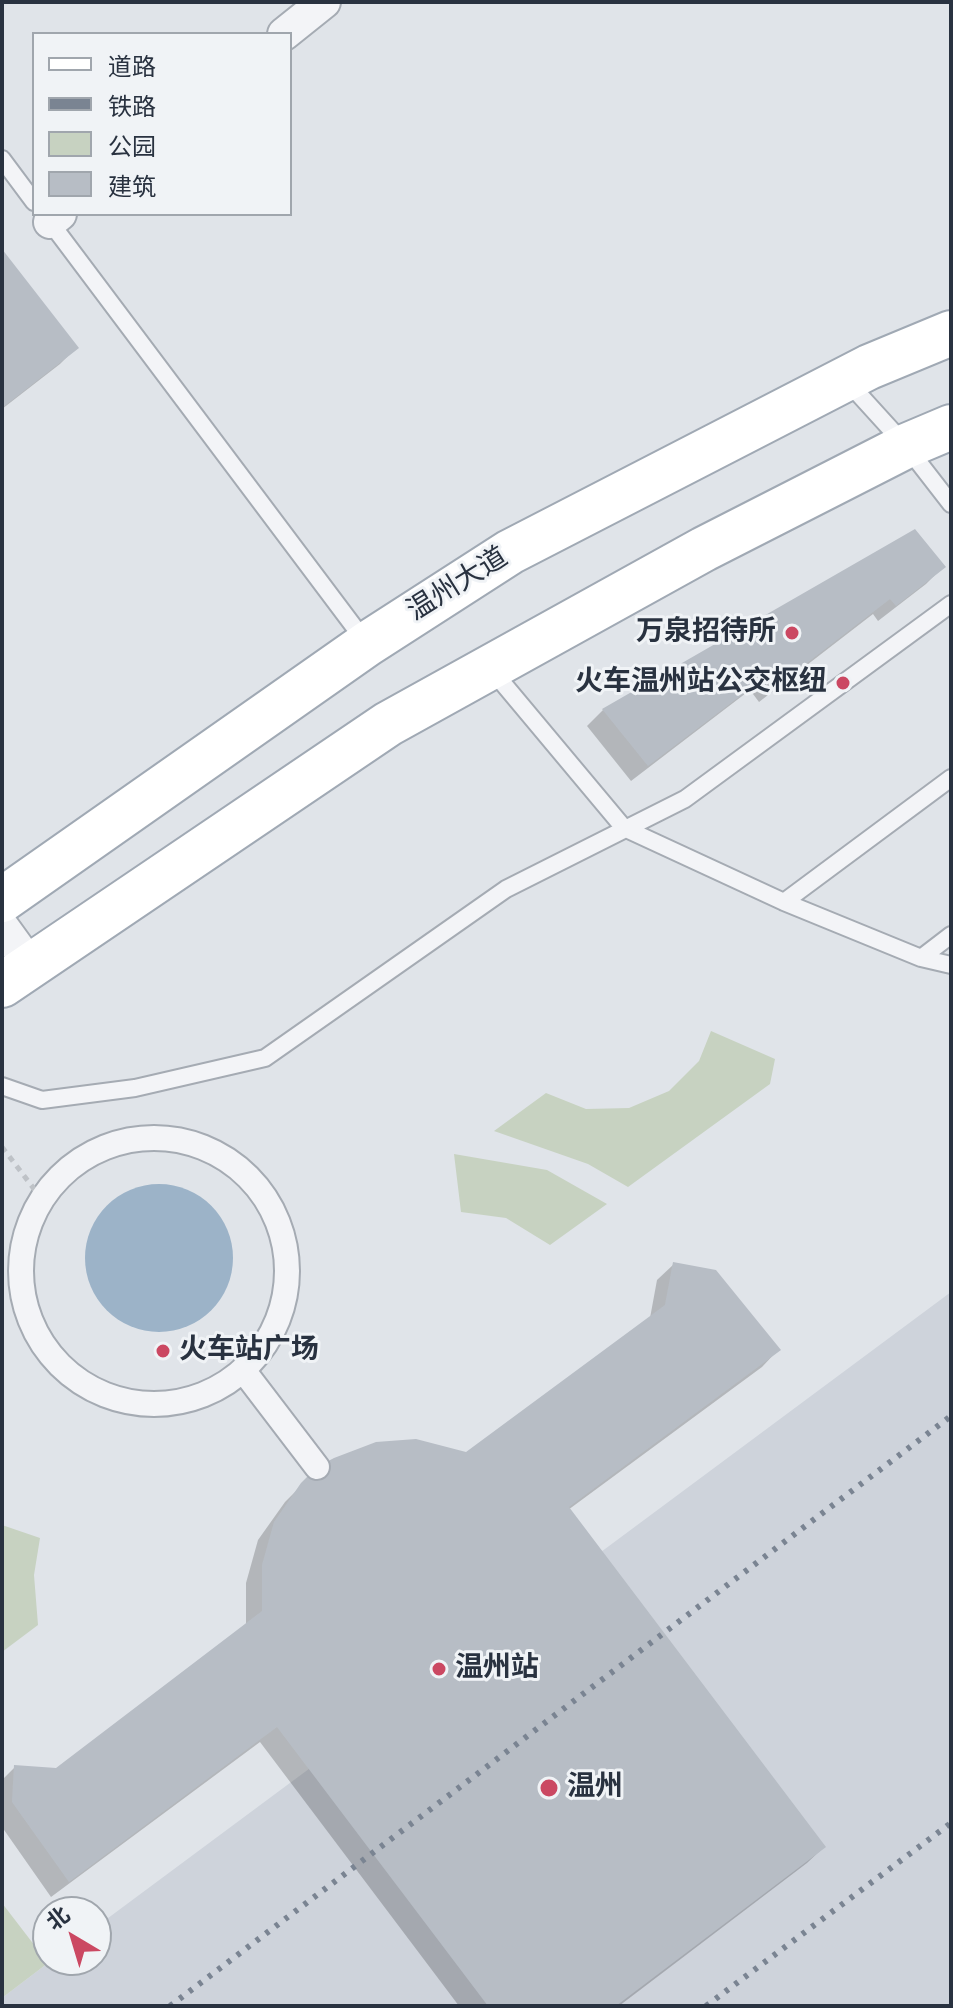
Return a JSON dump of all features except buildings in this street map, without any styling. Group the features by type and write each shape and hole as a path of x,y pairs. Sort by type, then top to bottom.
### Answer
{"main road":[{"name":"温州大道","path":"2,900 367,644 510,552 845,379 951,333"},
{"path":"16,976 388,724 704,549 906,446 951,427"}],"street":[{"path":"286,32 324,2"},
{"path":"2,926 16,976"},
{"path":"180,1139 229,1159 266,1195 286,1244 286,1296 267,1345 243,1370 181,1403 129,1404 80,1384 42,1347 22,1299 22,1246 41,1198 79,1160 126,1140 180,1139"},
{"path":"243,1370 317,1467"}],"lane":[{"path":"2,159 32,195"},
{"path":"49,216 367,644"},
{"path":"845,379 906,446 951,504"},
{"path":"2,1086 42,1100 135,1088 265,1058 506,889 685,799 951,604"},
{"path":"488,666 624,828 784,902 921,958 951,965"},
{"path":"784,902 951,778"},
{"path":"921,958 951,935"}],"path":[{"path":"2,1147 41,1198"}],"shaded area":[{"path":"951,1292 951,2006 2,2006 2,1998 32,1975 112,1976 112,1915"}],"green space":[{"path":"711,1031 775,1059 770,1084 628,1187 588,1164 494,1131 546,1093 586,1109 629,1108 669,1091 699,1061"},
{"path":"454,1154 547,1170 607,1204 550,1245 506,1218 461,1212"},
{"path":"2,1525 40,1538 34,1575 38,1625 2,1652"},
{"path":"2,1903 32,1942 32,1975 2,1998"}],"water":[{"path":"159,1184 187,1189 212,1205 228,1230 233,1258 228,1286 212,1311 187,1327 159,1332 131,1327 106,1311 90,1286 85,1258 90,1230 106,1205 131,1189"}],"railway":[{"path":"170,2006 951,1416"},
{"path":"706,2006 951,1823"}],"place":[{"name":"万泉招待所","path":"792,633"},
{"name":"火车温州站公交枢纽","path":"843,683"},
{"name":"火车站广场","path":"163,1351"},
{"name":"温州站","path":"439,1669"},
{"name":"温州","path":"549,1788"}]}
